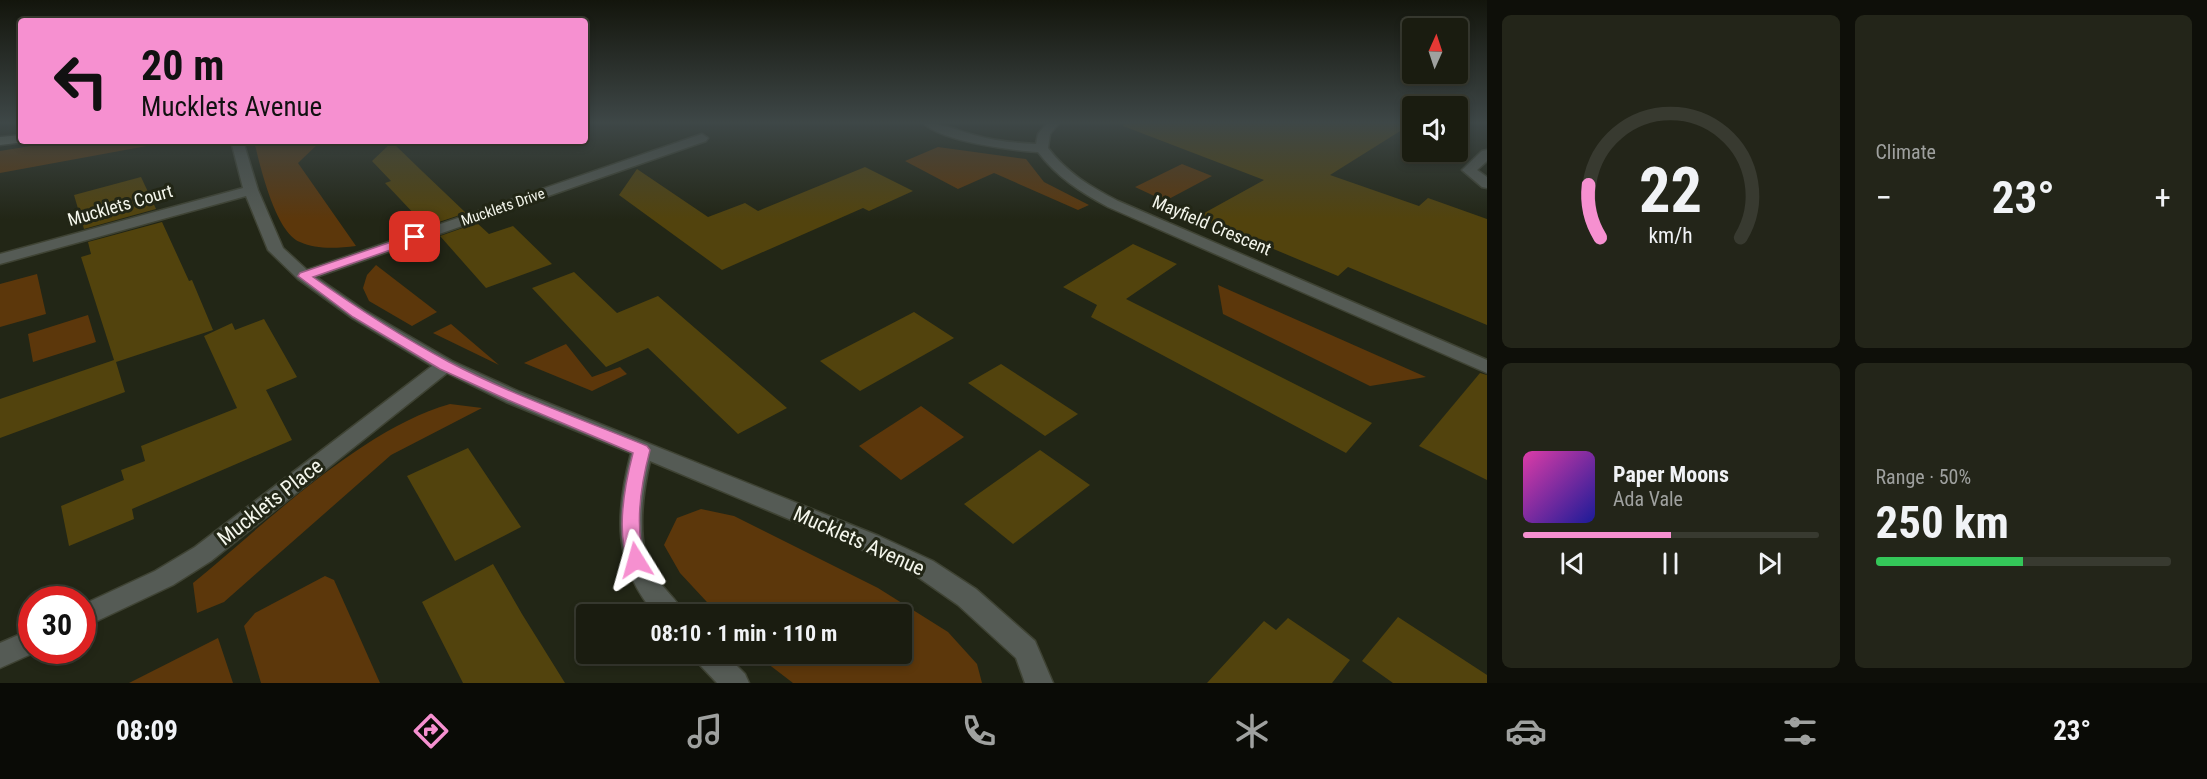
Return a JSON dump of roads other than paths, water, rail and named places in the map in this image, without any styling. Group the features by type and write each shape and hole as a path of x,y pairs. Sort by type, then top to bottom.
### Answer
{"street":[{"name":"Mucklets Avenue","path":"241,155 251,190 276,250 304,276 358,314 445,365 513,397 871,543 924,568 967,597 1026,650 1039,683"},
{"name":"Mucklets Drive","path":"304,276 653,155"},
{"name":"Mayfield Crescent","path":"1047,155 1074,184 1106,201 1487,367"},
{"path":"1485,155 1469,170 1487,184"},
{"name":"Mucklets Court","path":"0,259 251,190"},
{"name":"Mucklets Place","path":"96,610 165,578 203,554 445,365"},
{"path":"642,450 634,479 631,544 641,575 663,604"},
{"path":"0,656 18,648"},
{"path":"716,664 735,683"}]}
